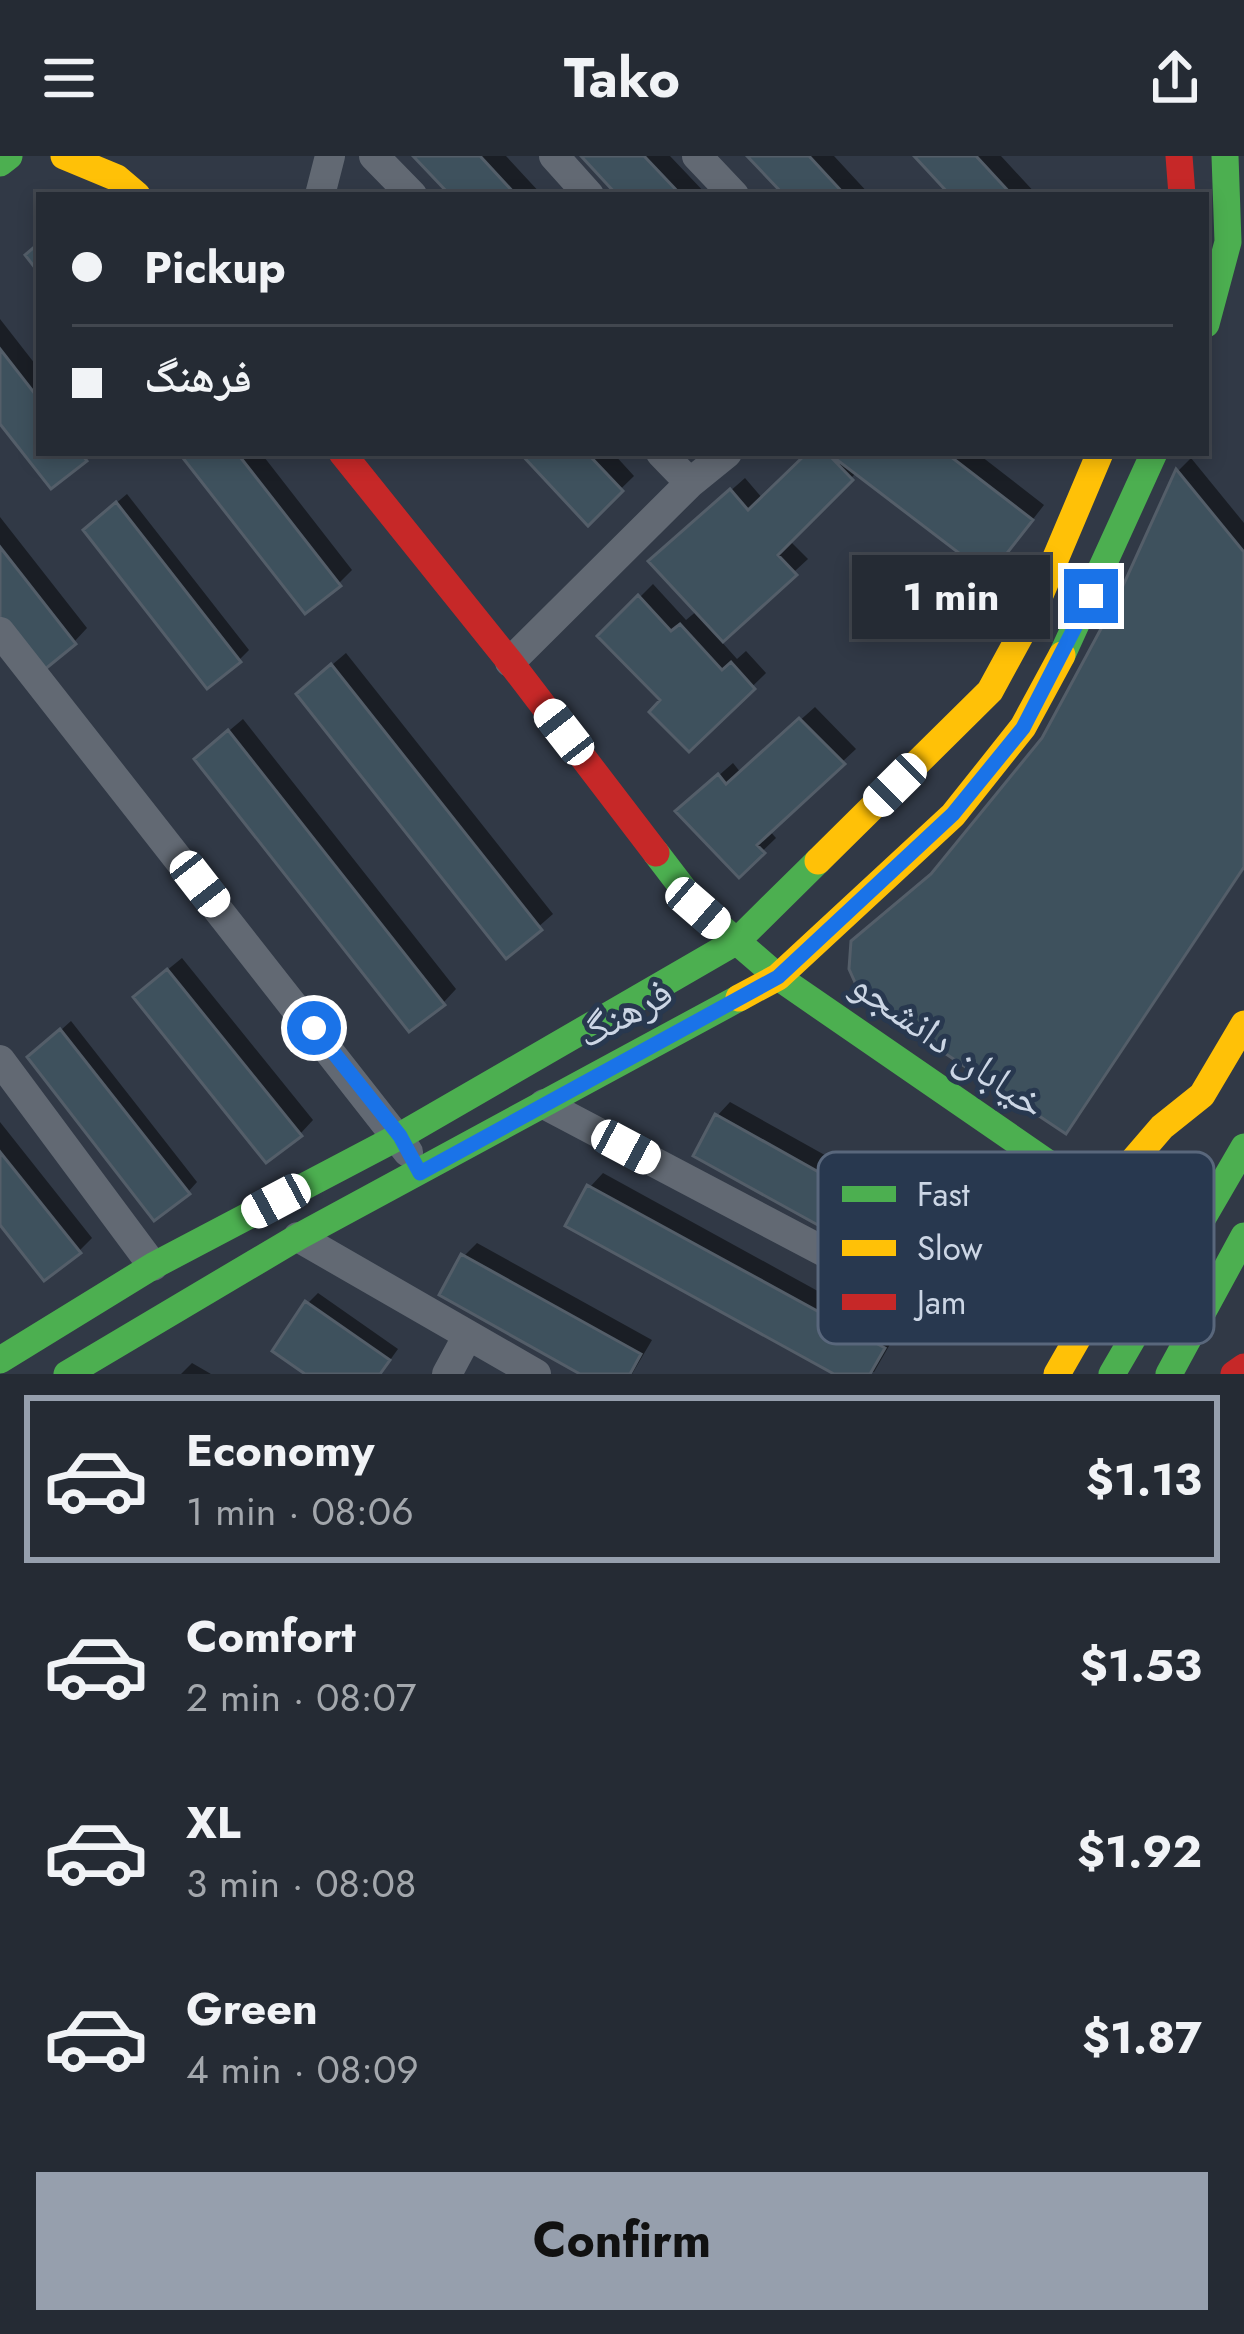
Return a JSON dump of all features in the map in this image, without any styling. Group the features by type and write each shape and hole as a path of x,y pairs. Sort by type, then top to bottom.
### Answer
{"main road":[{"path":"0,163 9,156"},
{"path":"64,156 117,178 133,192"},
{"path":"1179,156 1182,192"},
{"path":"1209,317 1225,277 1232,202 1225,156"},
{"name":"خیابان دانشجو","path":"344,456 698,908 778,977 1032,1152"},
{"name":"فرهنگ","path":"0,1360 153,1266 400,1136 737,941 989,691 1032,614 1099,456"},
{"name":"فرهنگ","path":"67,1374 298,1238 778,977 953,814 1023,728 1076,630 1153,456"},
{"path":"1202,1095 1244,1024"},
{"path":"1140,1152 1162,1127 1202,1095 1244,1071"},
{"path":"1214,1199 1244,1147"},
{"path":"1214,1291 1244,1236"},
{"path":"1057,1374 1074,1344"},
{"path":"1112,1374 1129,1344"},
{"path":"1169,1374 1185,1344"},
{"path":"1234,1374 1244,1367"}],"street":[{"path":"321,192 330,156"},
{"path":"374,156 402,192"},
{"path":"554,156 586,192"},
{"path":"697,156 731,192"},
{"path":"665,456 690,483"},
{"path":"510,662 690,483 723,456"},
{"path":"0,632 400,1136 420,1173"},
{"path":"0,1060 153,1266"},
{"path":"544,1103 818,1248"},
{"path":"298,1238 536,1374"},
{"path":"447,1374 468,1335"}],"building":[{"path":"413,156 480,156 513,192 447,192"},
{"path":"581,156 644,156 678,192 614,192"},
{"path":"747,156 809,156 842,192 781,192"},
{"path":"914,156 976,156 1009,192 947,192"},
{"path":"36,246 36,269 25,255"},
{"path":"0,349 36,395 36,456 83,456 87,461 51,489 0,424"},
{"path":"181,456 239,456 341,586 305,614"},
{"path":"523,456 590,456 623,491 588,526"},
{"path":"804,456 830,456 853,480 778,555 797,575 723,642 648,561 730,489 748,510"},
{"path":"832,456 950,456 1033,520 989,576"},
{"path":"1176,469 1244,552 1244,867 1066,1134 862,998 849,969 851,941 931,874 1042,738 1116,601"},
{"path":"116,502 241,662 207,689 83,530"},
{"path":"0,547 76,644 39,674 0,624"},
{"path":"638,595 671,631 680,624 722,670 731,662 755,689 689,752 649,712 660,700 597,636"},
{"path":"331,664 542,930 506,959 296,694"},
{"path":"799,718 845,764 757,845 765,853 739,878 675,811 718,774 726,784"},
{"path":"228,730 445,1005 409,1032 194,759"},
{"path":"167,969 302,1136 266,1163 133,997"},
{"path":"60,1029 190,1194 154,1221 27,1057"},
{"path":"715,1114 818,1172 818,1225 693,1156"},
{"path":"0,1152 81,1253 44,1281 0,1225"},
{"path":"587,1185 818,1311 818,1344 885,1348 870,1374 834,1374 565,1226"},
{"path":"461,1254 641,1354 630,1374 580,1374 439,1295"},
{"path":"305,1301 390,1360 380,1374 305,1374 272,1351"}],"traffic: fast":[{"path":"0,163 9,156"},
{"path":"1209,313 1228,242 1225,156"},
{"path":"1062,655 1153,456"},
{"path":"656,853 698,908 778,977 1032,1152"},
{"path":"0,1360 153,1266 400,1136 737,941 818,861"},
{"path":"67,1374 298,1237 739,998"},
{"path":"1214,1199 1244,1147"},
{"path":"1214,1291 1244,1236"},
{"path":"1112,1374 1129,1344"},
{"path":"1169,1374 1185,1344"}],"traffic: slow":[{"path":"64,156 117,178 133,192"},
{"path":"818,861 990,691 1032,614 1099,456"},
{"path":"739,998 778,977 953,815 1023,727 1062,655"},
{"path":"1140,1152 1162,1127 1202,1095 1244,1024"},
{"path":"1057,1374 1074,1344"}],"traffic: jam":[{"path":"1179,156 1182,192"},
{"path":"344,456 656,853"},
{"path":"1234,1374 1244,1367"}],"route":[{"path":"314,1028 400,1136 420,1173 778,977 953,814 1023,728 1091,596"}]}
